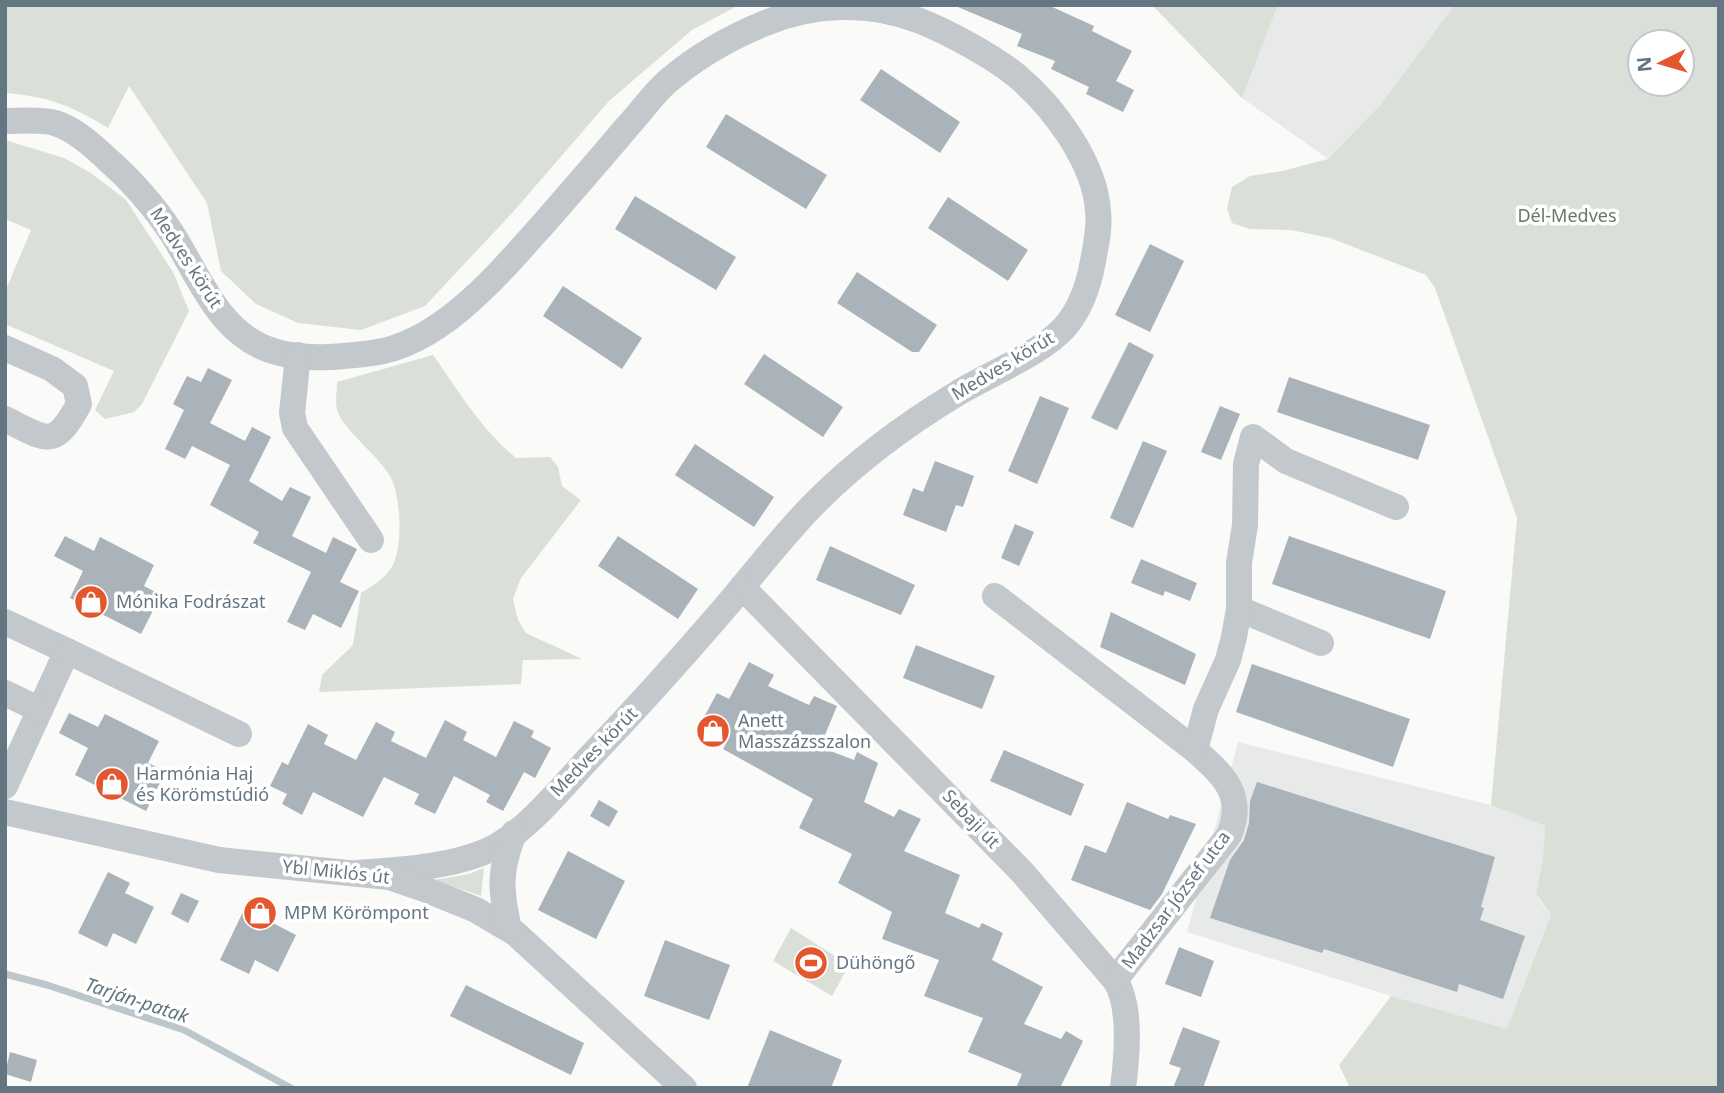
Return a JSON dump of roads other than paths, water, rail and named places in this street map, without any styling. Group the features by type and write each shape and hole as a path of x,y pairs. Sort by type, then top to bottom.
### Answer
{"street":[{"name":"Medves körút","path":"5,121 54,123 85,139 142,192 174,236 208,298 230,324 271,351 338,357 382,352 422,337 458,310 501,272 663,85 698,58 744,32 790,13 832,7 882,10 920,21 973,48 1016,75 1067,132 1084,162 1098,206 1098,233 1092,270 1083,295 1073,315 1056,336 889,436 814,503 775,545 657,687 571,778 507,840 484,852 403,869 357,873"},
{"path":"5,348 52,369 75,386 79,404 69,423 60,433 49,438 38,436 5,419"},
{"path":"299,355 292,414 295,428 371,540"},
{"path":"1195,750 1206,709 1228,660 1238,609 1239,563 1245,525 1246,464 1253,437 1286,461 1396,507"},
{"name":"Sebaji út","path":"742,587 1022,872 1115,980 1121,989 1125,1006 1126,1053 1123,1088"},
{"name":"Madzsar József utca","path":"995,596 1195,750 1228,783 1234,796 1234,823 1224,841 1115,980"},
{"path":"1238,609 1321,643"},
{"path":"5,622 239,734"},
{"path":"5,786 68,651"},
{"path":"5,693 40,709"},
{"name":"Ybl Miklós út","path":"5,812 219,860 389,877 476,910 529,944 684,1088"},
{"path":"509,929 502,892 502,873 514,833"}],"waterway":[{"name":"Tarján-patak","path":"5,974 184,1030 291,1088"}],"place":[{"name":"Mónika Fodrászat","path":"91,602"},
{"name":"Anett Masszázsszalon","path":"713,731"},
{"name":"Harmónia Haj és Körömstúdió","path":"112,784"},
{"name":"MPM Körömpont","path":"260,913"},
{"name":"Dühöngő","path":"811,963"}],"park label":[{"name":"Dél-Medves","path":"1567,216"}]}
